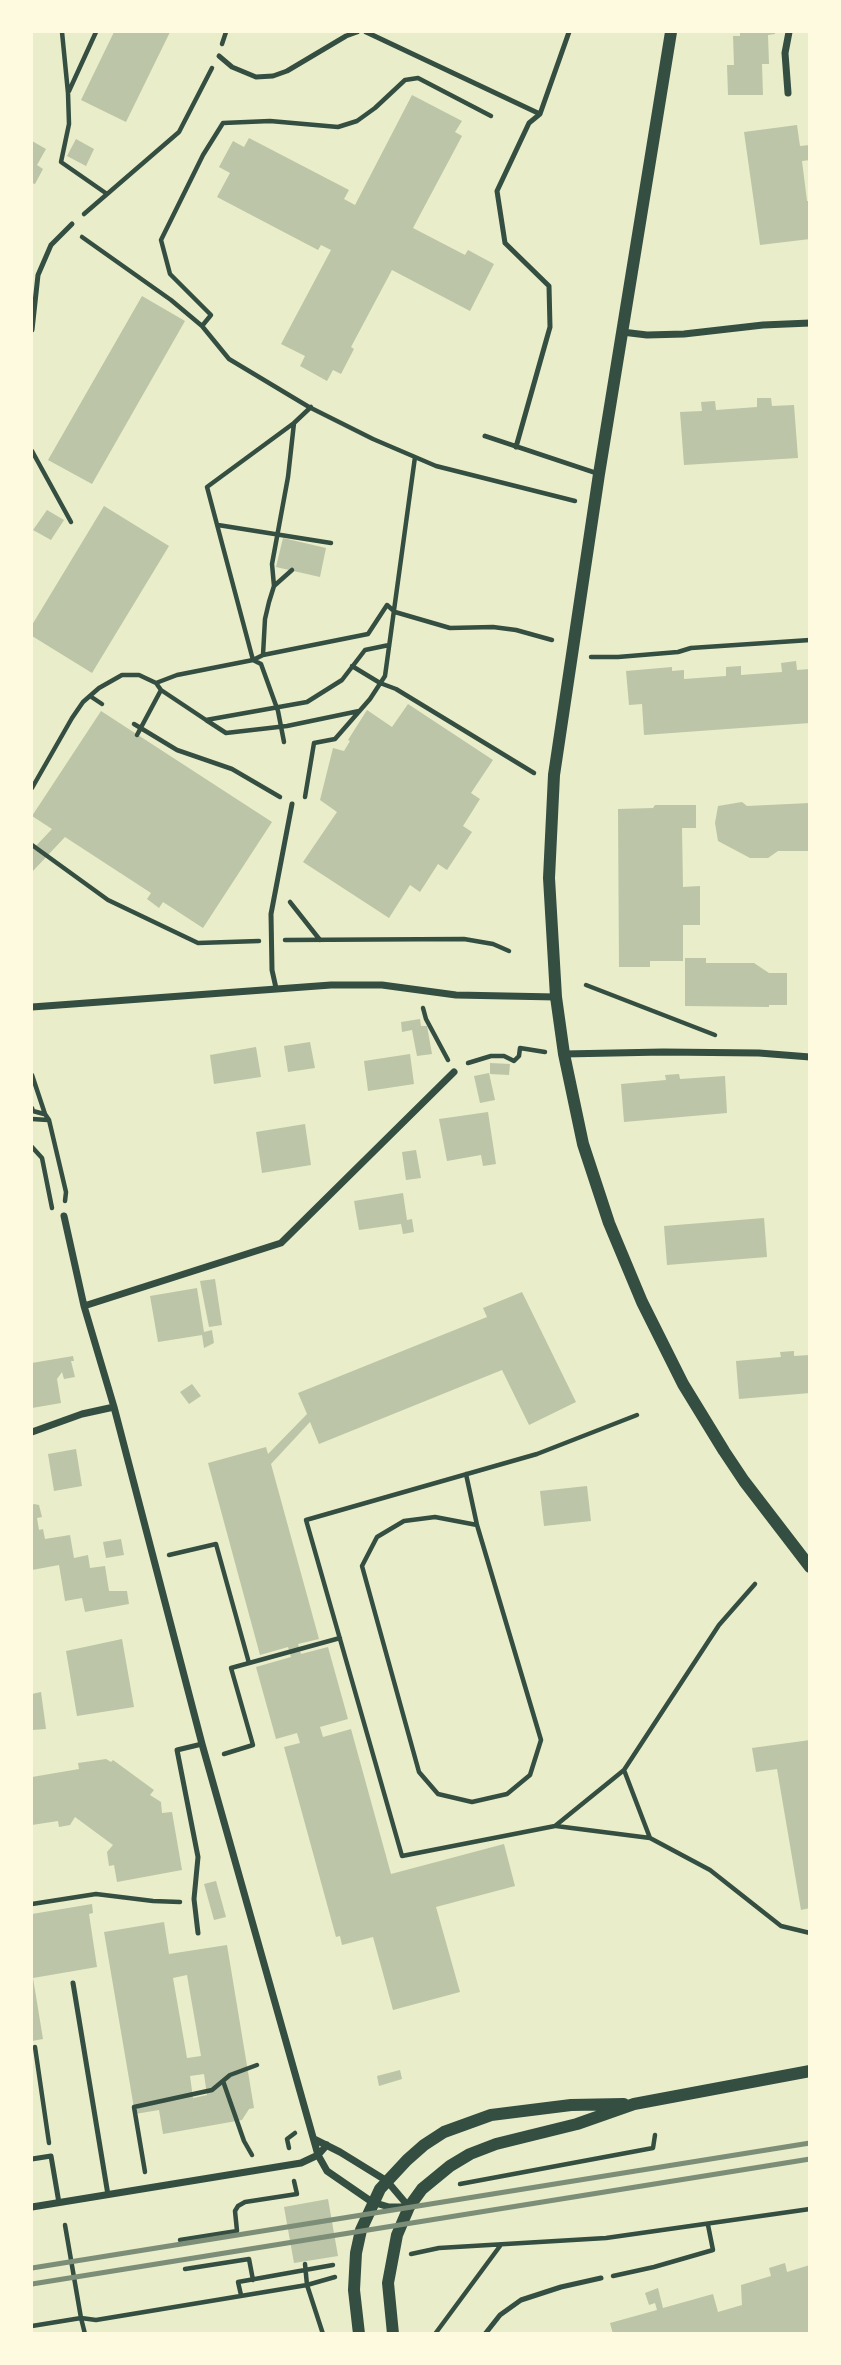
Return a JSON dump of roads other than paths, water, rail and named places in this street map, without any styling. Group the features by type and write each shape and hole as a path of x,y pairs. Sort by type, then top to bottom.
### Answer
{"street":[{"path":"671,32 599,474 565,694 551,806 550,878 556,997 564,1054 583,1144 609,1223 654,1330 730,1461 810,1567"},
{"path":"788,93 785,54 789,32"},
{"path":"622,332 647,335 684,334 810,323"},
{"path":"32,1007 276,988 370,985 456,995 556,997"},
{"path":"564,1054 745,1053 810,1058"},
{"path":"84,1306 281,1243 454,1072"},
{"path":"64,1216 84,1306 114,1407 202,1744 318,2155 327,2171 372,2202 389,2207 409,2207"},
{"path":"32,1432 82,1414 114,1407"},
{"path":"393,2333 388,2283 397,2235 409,2207 431,2181 470,2154 496,2144 577,2124 634,2104 810,2071"},
{"path":"359,2333 354,2290 356,2253 361,2230 372,2202 424,2145 444,2132 467,2123 521,2110 571,2105 634,2104"},
{"path":"314,2139 387,2186 409,2207"},
{"path":"32,2207 301,2163 318,2155 327,2145"}],"lane":[{"path":"219,56 232,67 256,77 273,76 357,32"},
{"path":"366,32 540,114"},
{"path":"516,447 550,327 549,286 505,243 497,191 529,123 540,114 569,32"},
{"path":"32,330 38,275 51,244 71,226"},
{"path":"485,436 599,474"},
{"path":"276,988 272,970 271,914 292,804"},
{"path":"198,1933 194,1899 198,1857 177,1750 202,1744"},
{"path":"73,1983 108,2195"},
{"path":"32,2159 51,2156 58,2203"},
{"path":"485,2333 500,2315 521,2300 601,2278"}],"railway":[{"path":"32,2268 810,2143"},
{"path":"32,2284 810,2159"}]}
